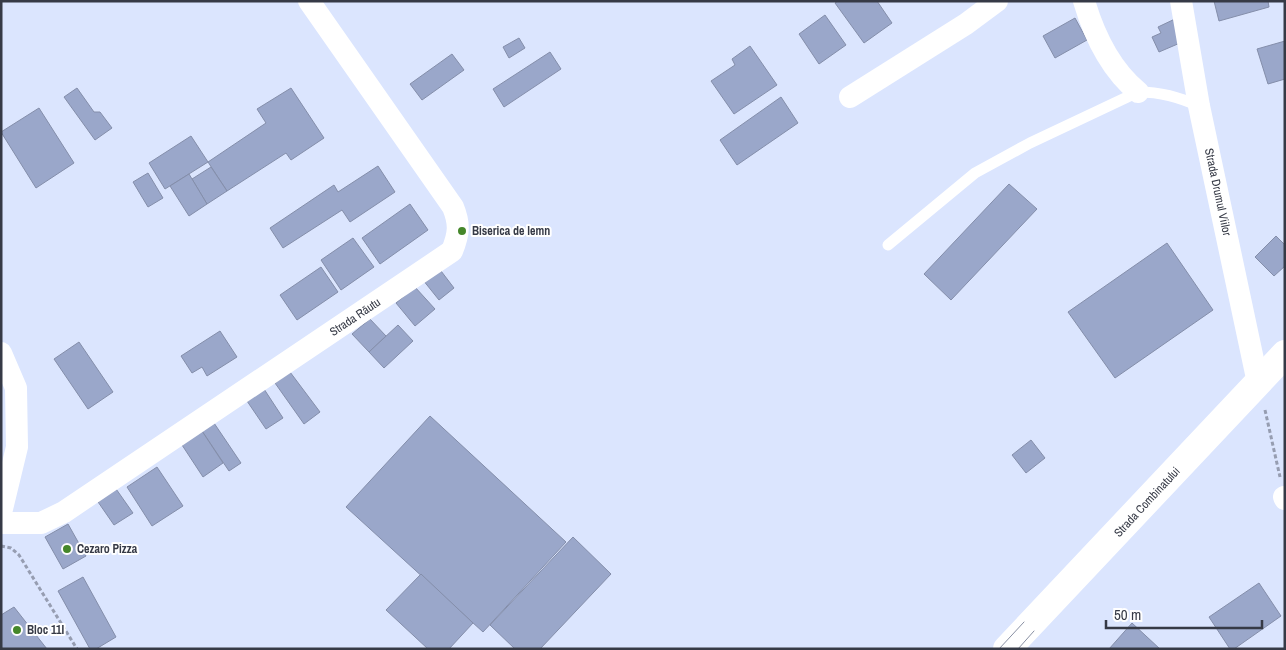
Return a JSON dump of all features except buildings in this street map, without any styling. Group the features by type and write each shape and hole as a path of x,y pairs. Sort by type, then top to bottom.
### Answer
{"main road":[{"name":"Strada Combinatului","path":"1007,649 1285,354"}],"street":[{"name":"Strada Răutu","path":"1,523 41,523 64,512 452,251 458,237 459,221 454,207 309,1"},
{"path":"850,97 966,24 997,1"},
{"path":"1084,1 1102,45 1116,71 1138,92"},
{"name":"Strada Drumul Viilor","path":"1180,1 1199,106 1258,383"},
{"path":"1,353 16,388 17,447 1,513"}],"lane":[{"path":"888,245 975,173 1030,143 1138,92 1158,92 1172,95 1199,106"}],"path":[{"path":"1258,383 1285,498"},
{"path":"1,546 11,548 19,555 77,649"}],"tram line":[{"path":"999,649 1024,622"},
{"path":"1018,649 1034,631"}],"place":[{"name":"Biserica de lemn","path":"462,231"},
{"name":"Cezaro Pizza","path":"67,549"},
{"name":"Bloc 11I","path":"17,630"}]}
